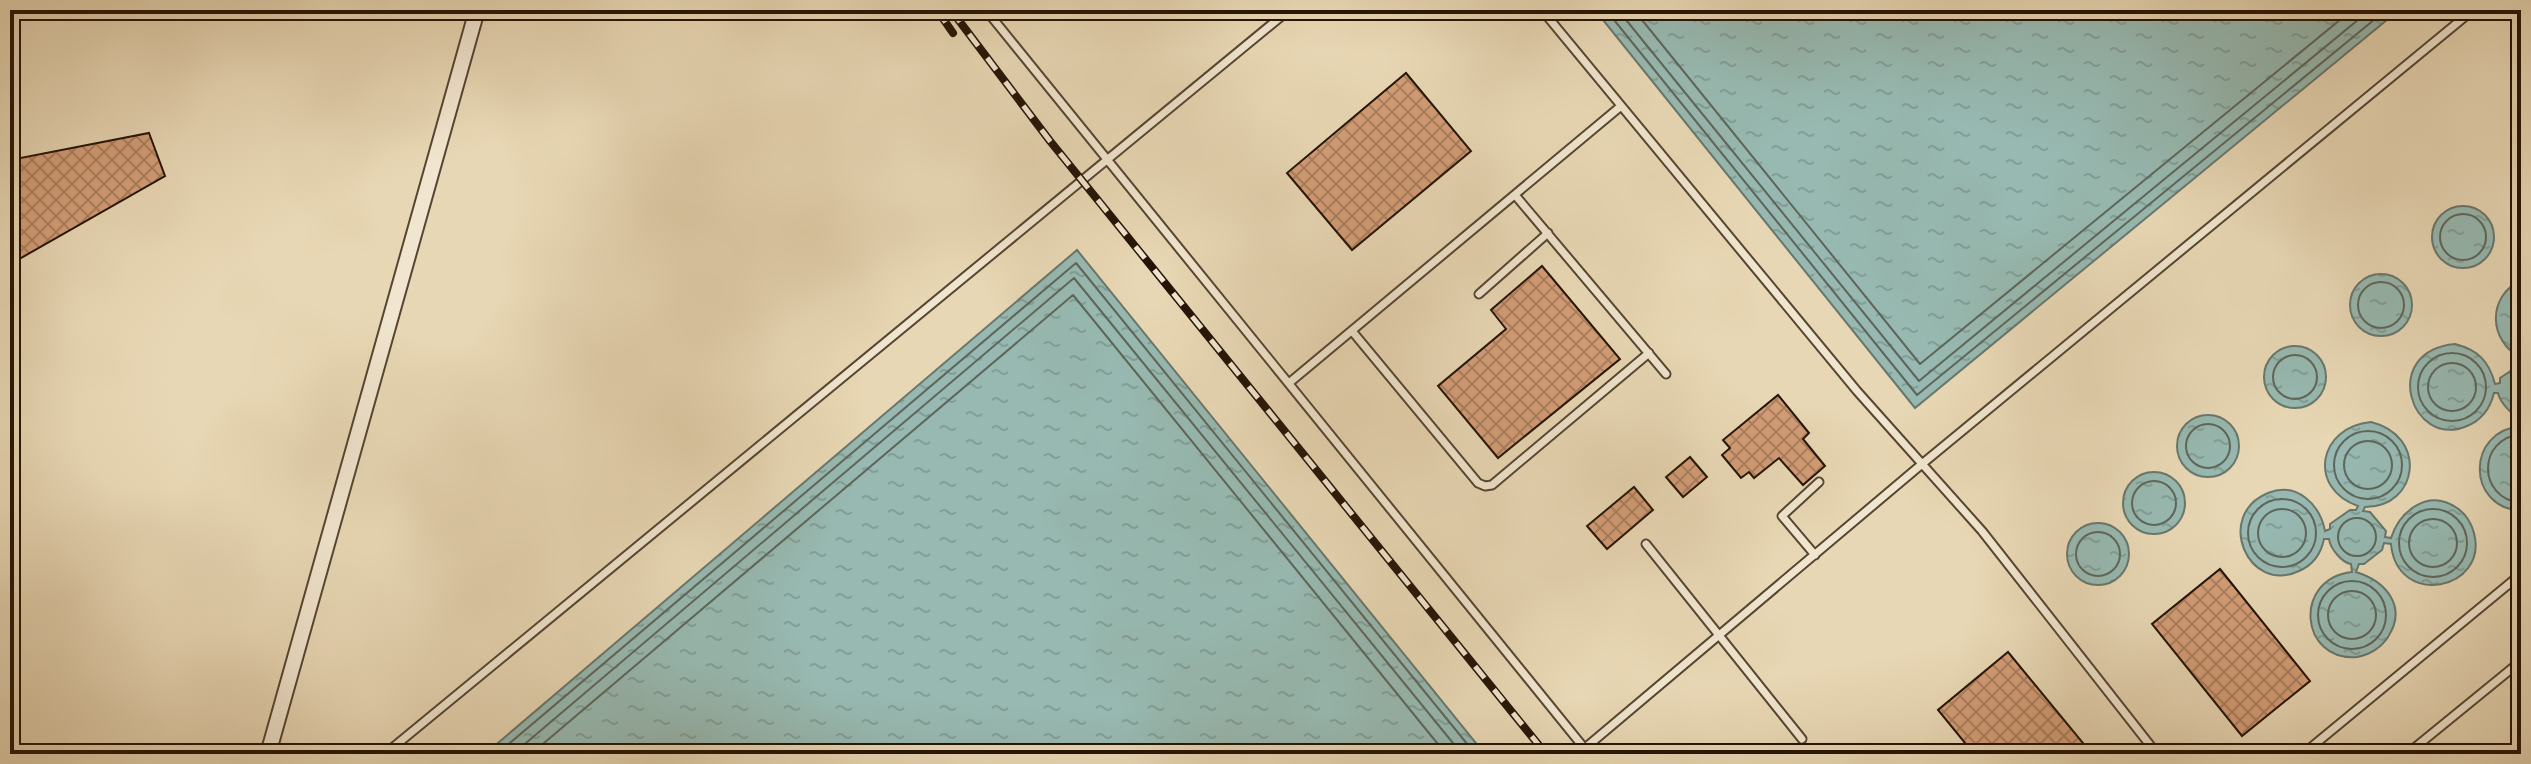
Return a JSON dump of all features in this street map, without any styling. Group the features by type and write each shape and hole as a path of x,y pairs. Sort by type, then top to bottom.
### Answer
{"street":[{"path":"268,754 477,10"}],"lane":[{"path":"986,10 1584,752 1922,464 2473,10"},
{"path":"385,754 1289,10"},
{"path":"1542,10 1857,391 1982,531 2157,754"},
{"path":"1289,383 1621,106"},
{"path":"1515,195 1666,374"},
{"path":"1479,294 1548,233"},
{"path":"1352,331 1478,483 1485,486 1492,485 1649,353"},
{"path":"1815,555 1782,516 1819,482"},
{"path":"1646,544 1802,739"},
{"path":"2303,754 2521,574"},
{"path":"2407,754 2521,661"}],"water":[{"path":"1595,10 2399,10 1915,408"},
{"path":"2463,206 2485,215 2494,237 2485,259 2463,268 2441,259 2432,237 2441,215"},
{"path":"1077,250 1480,748 1473,754 485,754"},
{"path":"2381,274 2403,283 2412,305 2403,327 2381,336 2359,327 2350,305 2359,283"},
{"path":"2521,280 2521,358 2502,341 2496,319 2502,297"},
{"path":"2455,344 2481,358 2495,384 2521,364 2521,418 2507,408 2498,393 2494,393 2481,417 2467,426 2447,430 2431,424 2419,412 2412,397 2411,379 2417,363 2431,351"},
{"path":"2295,346 2317,355 2326,377 2317,399 2295,408 2273,399 2264,377 2273,355"},
{"path":"2208,415 2230,424 2239,446 2230,468 2208,477 2186,468 2177,446 2186,424"},
{"path":"2371,422 2389,430 2402,441 2410,470 2406,484 2397,496 2383,504 2365,507 2363,511 2370,512 2386,531 2385,537 2391,538 2401,519 2416,505 2436,500 2446,502 2460,510 2470,522 2475,553 2468,568 2456,579 2440,584 2424,584 2409,578 2397,565 2391,544 2384,543 2382,550 2364,564 2359,564 2356,572 2384,588 2396,615 2394,626 2385,641 2366,655 2357,657 2338,655 2324,647 2315,634 2311,619 2312,603 2319,589 2333,578 2352,572 2351,564 2337,554 2329,539 2324,539 2318,554 2308,566 2281,575 2265,572 2253,563 2244,549 2241,534 2243,518 2252,504 2268,493 2279,490 2288,490 2306,498 2318,512 2325,531 2350,510 2356,510 2358,506 2331,486 2326,473 2326,459 2330,446 2339,435 2353,426"},
{"path":"2521,426 2521,511 2503,506 2490,497 2482,484 2480,469 2482,454 2490,441 2503,431"},
{"path":"2154,472 2176,481 2185,503 2176,525 2154,534 2132,525 2123,503 2132,481"},
{"path":"2098,523 2120,532 2129,554 2120,576 2098,585 2076,576 2067,554 2076,532"}],"building":[{"path":"1406,73 1471,151 1352,250 1287,173"},
{"path":"149,133 165,176 14,262 10,253 10,160"},
{"path":"1542,266 1620,359 1498,458 1438,386 1506,329 1491,310"},
{"path":"1778,395 1809,433 1803,439 1825,466 1803,485 1779,458 1754,478 1749,472 1741,478 1722,455 1730,448 1723,440"},
{"path":"1690,457 1707,477 1683,497 1666,477"},
{"path":"1634,487 1653,510 1607,549 1587,526"},
{"path":"2220,569 2310,681 2242,736 2152,624"},
{"path":"2008,652 2092,754 1974,754 1938,710"}],"railway":[{"path":"937,10 953,33"},
{"path":"951,10 1050,141 1546,754"}]}
